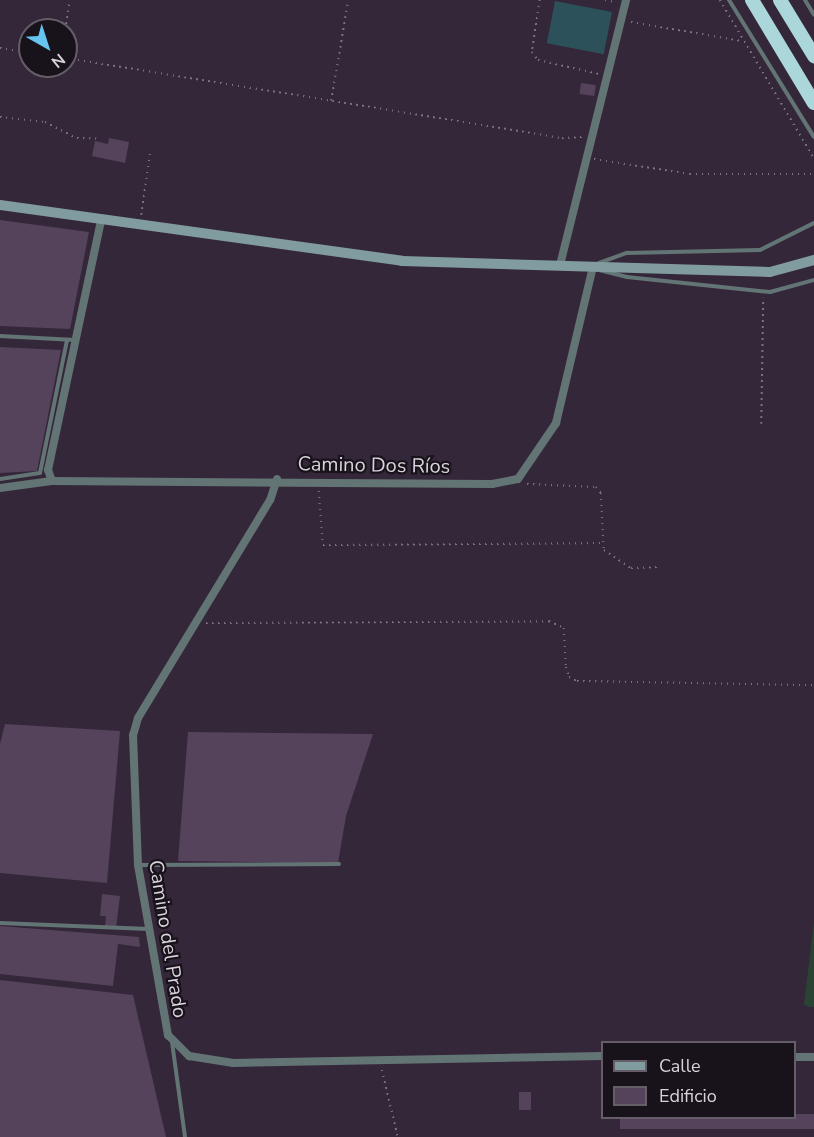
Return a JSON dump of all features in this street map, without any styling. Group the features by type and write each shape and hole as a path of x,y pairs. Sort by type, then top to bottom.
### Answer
{"highway":[{"path":"752,0 814,103"},
{"path":"780,0 814,56"}],"main road":[{"path":"0,205 402,261 770,272 814,260"}],"street":[{"path":"560,265 626,0"},
{"path":"52,481 48,470 101,220"},
{"path":"510,482 530,468 556,423 592,266"},
{"name":"Camino Dos Ríos","path":"0,488 52,481 277,479 510,482"},
{"name":"Camino del Prado","path":"277,479 196,623 138,718 133,735 138,865 152,929 158,990 172,1042 189,1056 221,1062 601,1056"},
{"path":"796,1057 814,1057"}],"lane":[{"path":"729,0 814,137"},
{"path":"805,0 814,15"},
{"path":"592,266 627,254 760,250 814,223"},
{"path":"592,266 627,278 763,291 814,280"},
{"path":"0,336 76,340"},
{"path":"0,479 40,474 67,340"},
{"path":"138,865 339,864"},
{"path":"0,923 152,929"},
{"path":"172,1042 185,1137"}],"path":[{"path":"67,18 70,0"},
{"path":"331,102 348,0"},
{"path":"540,0 532,52 538,60 602,75 599,80"},
{"path":"605,0 620,0"},
{"path":"720,0 742,41 814,158"},
{"path":"621,20 742,41"},
{"path":"0,48 18,51"},
{"path":"78,60 562,138 587,134"},
{"path":"0,117 45,122 77,138 100,139"},
{"path":"140,225 150,152"},
{"path":"587,158 690,174 814,174"},
{"path":"761,424 763,291"},
{"path":"319,481 323,545 602,543"},
{"path":"510,482 596,488 601,494 604,549 631,568 659,567"},
{"path":"196,623 549,621 564,628 568,677 577,681 814,685"},
{"path":"380,1060 398,1137"}],"shaded area":[{"path":"555,1 612,12 604,54 547,43"},
{"path":"814,921 814,1007 810,1007 804,1005"}],"building":[{"path":"581,83 596,85 594,96 579,94"},
{"path":"109,138 129,142 125,163 92,156 95,141 108,144"},
{"path":"0,220 89,232 70,329 0,326"},
{"path":"0,347 61,350 37,471 0,473"},
{"path":"5,724 120,731 107,883 0,873 0,744"},
{"path":"188,732 373,734 346,816 338,863 178,861"},
{"path":"102,894 120,896 116,928 105,926 106,916 100,916"},
{"path":"0,926 139,937 140,947 118,944 113,986 0,974"},
{"path":"0,980 133,995 166,1137 0,1137"},
{"path":"519,1092 531,1092 531,1110 519,1110"},
{"path":"796,1114 814,1114 814,1129 620,1129 620,1119 796,1119"}]}
